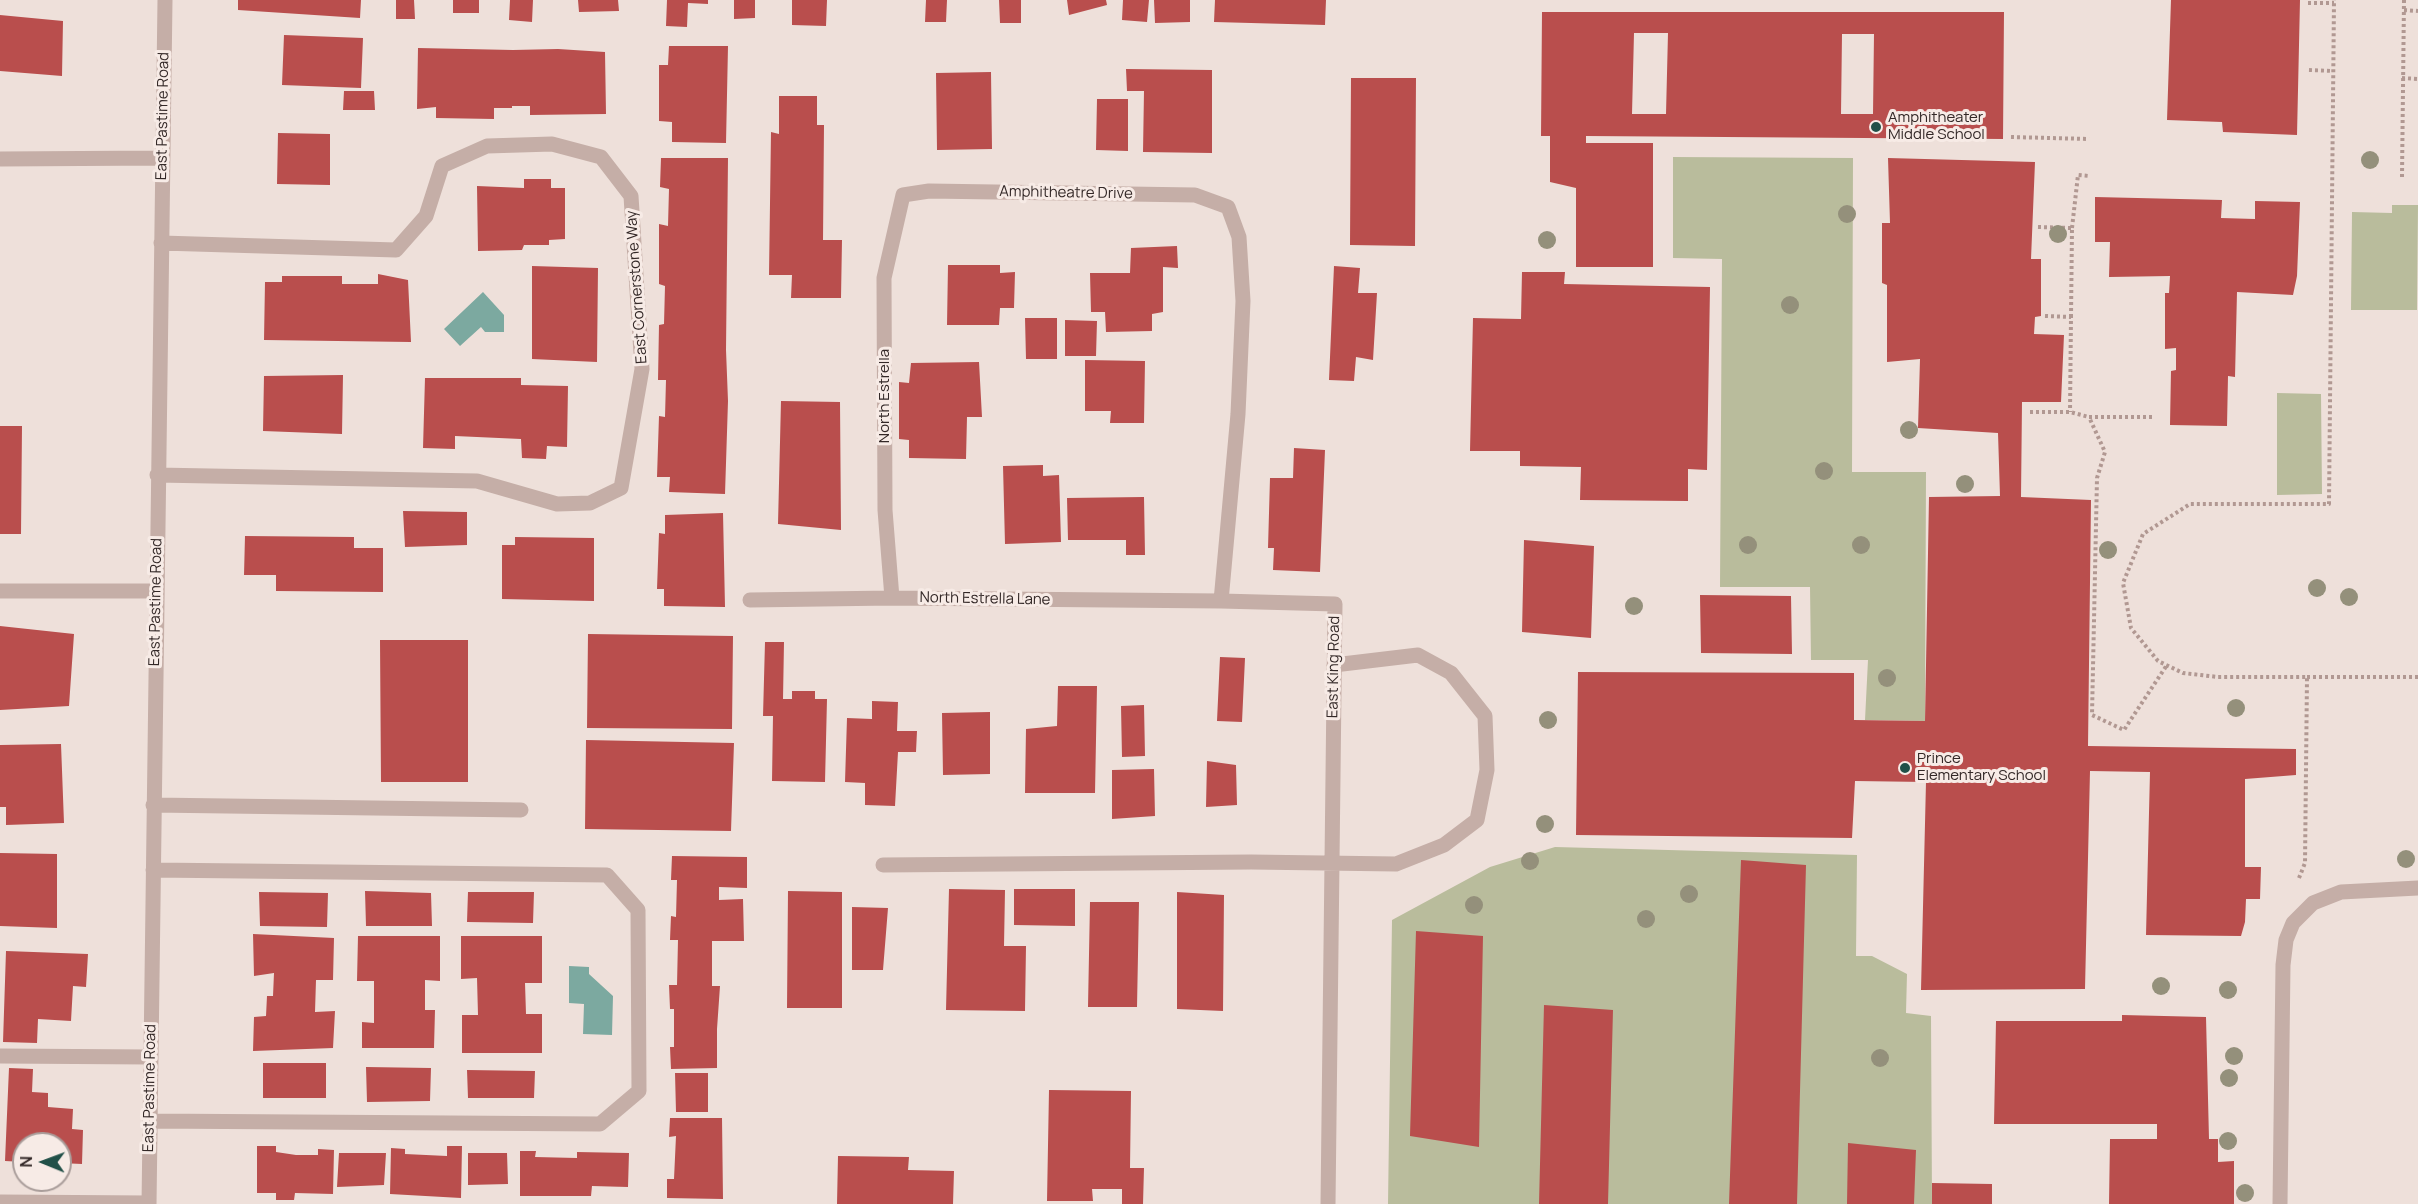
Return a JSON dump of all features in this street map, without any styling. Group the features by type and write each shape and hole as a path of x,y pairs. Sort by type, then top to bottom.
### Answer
{"street":[{"name":"East Pastime Road","path":"149,1204 165,0"},
{"name":"East Cornerstone Way","path":"157,475 477,481 557,504 590,503 621,488 642,369 631,196 601,157 552,144 487,146 442,166 426,216 396,250 160,243"},
{"path":"0,159 162,158"},
{"name":"Amphitheatre Drive","path":"903,195 929,191 1195,195 1228,207 1239,237 1244,301 1238,414 1221,601"},
{"name":"North Estrella","path":"892,598 885,510 884,278 903,195"},
{"path":"0,591 156,591"},
{"name":"North Estrella Lane","path":"750,600 892,598 1221,601"},
{"name":"East King Road","path":"1221,601 1335,604 1328,1204"},
{"path":"883,865 1396,864 1444,845 1478,820 1487,770 1485,717 1451,673 1418,655 1334,665"},
{"path":"153,805 521,810"},
{"path":"150,1121 600,1124 639,1091 638,910 607,876 153,870"},
{"path":"2280,1204 2283,964 2286,940 2293,923 2313,903 2341,892 2418,888"},
{"path":"0,1056 150,1057"},
{"path":"0,1202 149,1204"}],"path":[{"path":"2402,177 2404,0"},
{"path":"2308,3 2334,2 2329,504 2190,504 2143,534 2123,583 2131,628 2158,661 2183,673 2218,677 2418,677"},
{"path":"2404,10 2418,10"},
{"path":"2309,70 2333,71"},
{"path":"2402,78 2418,79"},
{"path":"2011,137 2089,139"},
{"path":"2070,412 2072,228 2078,175 2089,176"},
{"path":"2038,228 2072,228"},
{"path":"2044,316 2071,317"},
{"path":"2030,412 2070,412 2089,417 2152,417"},
{"path":"2089,417 2105,452 2097,478 2092,715 2124,730 2167,665"},
{"path":"2299,878 2305,863 2307,677"}],"green space":[{"path":"1673,157 1853,158 1852,472 1926,472 1925,721 1865,720 1868,660 1811,660 1810,587 1720,587 1722,259 1673,258"},
{"path":"2392,205 2418,205 2417,310 2351,310 2352,212 2392,213"},
{"path":"2277,393 2321,394 2322,494 2277,495"},
{"path":"1555,847 1857,855 1856,956 1872,956 1907,974 1906,1013 1931,1016 1932,1204 1388,1204 1392,920 1490,867"}],"water":[{"path":"483,292 504,315 504,332 485,332 481,327 460,346 444,329"},
{"path":"569,966 589,967 589,974 613,996 612,1035 583,1034 584,1004 569,1003"}],"building":[{"path":"238,0 361,0 360,18 238,10"},
{"path":"396,0 414,0 415,19 396,19"},
{"path":"453,0 479,0 479,13 453,13"},
{"path":"510,0 533,0 532,22 509,20"},
{"path":"578,0 618,0 619,11 579,12"},
{"path":"667,0 708,0 708,4 688,3 687,27 666,26"},
{"path":"734,0 755,0 755,18 734,19"},
{"path":"792,0 827,0 826,26 792,25"},
{"path":"926,0 947,0 946,22 925,22"},
{"path":"999,0 1021,0 1021,23 1000,23"},
{"path":"1067,0 1106,0 1107,5 1069,15"},
{"path":"1123,0 1149,0 1147,22 1122,20"},
{"path":"1154,0 1190,0 1190,22 1155,23"},
{"path":"1215,0 1326,0 1325,25 1214,22"},
{"path":"2171,0 2300,0 2297,135 2223,132 2222,122 2167,120"},
{"path":"1542,12 2004,12 2003,139 1586,136 1586,143 1653,143 1653,267 1576,267 1576,188 1550,182 1550,136 1541,136","holes":["1634,33 1668,33 1666,114 1632,114","1842,34 1874,34 1873,114 1841,114"]},
{"path":"0,15 63,21 62,76 0,71"},
{"path":"284,35 363,38 361,88 282,85"},
{"path":"669,46 728,46 726,143 672,142 672,122 659,121 659,65 668,65"},
{"path":"418,48 558,49 605,52 606,114 530,115 530,106 512,106 512,108 494,108 494,119 436,118 436,107 417,109"},
{"path":"1126,69 1212,70 1212,153 1143,152 1144,91 1127,91"},
{"path":"991,72 992,149 937,150 936,73"},
{"path":"1351,78 1416,78 1415,246 1350,245"},
{"path":"344,91 374,91 375,110 343,110"},
{"path":"779,96 817,96 817,125 824,125 823,240 842,240 841,298 791,298 792,275 769,275 771,132 779,134"},
{"path":"1097,99 1128,99 1128,151 1096,150"},
{"path":"278,133 330,134 330,185 277,184"},
{"path":"661,158 728,158 726,350 728,401 725,494 669,492 670,477 657,477 659,416 665,417 666,380 658,380 659,325 664,324 665,286 659,284 659,224 668,226 669,189 660,187"},
{"path":"1888,158 2035,162 2031,259 2041,259 2041,316 2035,317 2034,334 2064,335 2061,402 2022,402 2021,497 2091,500 2088,746 2296,749 2296,775 2245,779 2245,867 2261,867 2260,899 2246,899 2245,922 2241,936 2146,935 2150,772 2090,771 2085,989 1921,990 1926,782 1855,781 1852,838 1576,835 1578,672 1854,673 1854,720 1925,721 1929,497 2000,496 1998,433 1918,428 1920,359 1887,362 1887,285 1882,283 1882,223 1890,223"},
{"path":"524,179 551,179 551,188 565,188 565,239 549,240 549,245 524,245 522,250 478,251 477,186 524,188"},
{"path":"2095,197 2222,200 2221,218 2255,219 2255,201 2300,202 2297,276 2293,295 2237,292 2235,377 2228,376 2227,426 2170,425 2171,371 2176,370 2176,348 2165,349 2165,293 2169,293 2170,276 2109,277 2110,242 2095,242"},
{"path":"1177,246 1178,268 1163,267 1163,312 1152,314 1152,331 1106,332 1105,312 1091,312 1090,273 1130,273 1131,248"},
{"path":"948,265 1000,265 1000,273 1015,272 1014,308 1000,308 999,325 947,325"},
{"path":"532,266 598,268 597,362 532,359"},
{"path":"1334,266 1360,268 1358,293 1377,293 1373,360 1356,357 1354,381 1329,380"},
{"path":"1522,272 1565,272 1564,284 1710,287 1707,470 1688,469 1688,501 1580,500 1581,467 1520,466 1520,451 1470,451 1473,318 1521,319"},
{"path":"378,274 408,280 411,342 264,340 265,282 282,282 282,276 342,276 342,284 378,284"},
{"path":"1025,318 1057,318 1057,359 1026,359"},
{"path":"1065,320 1097,321 1096,356 1065,356"},
{"path":"1085,360 1145,361 1144,423 1110,423 1111,411 1085,411"},
{"path":"979,362 982,417 967,417 966,459 909,458 909,440 899,439 899,382 909,383 911,363"},
{"path":"343,375 342,434 263,431 264,376"},
{"path":"425,378 521,378 521,385 568,386 567,447 547,446 546,459 522,458 521,439 455,436 455,449 423,448"},
{"path":"781,401 840,402 841,530 778,524"},
{"path":"0,426 22,426 21,534 0,534"},
{"path":"1294,448 1325,450 1320,572 1273,570 1274,548 1268,548 1270,478 1293,478"},
{"path":"1043,465 1043,476 1059,475 1061,542 1005,544 1003,466"},
{"path":"1144,497 1145,555 1126,555 1126,540 1068,540 1067,498"},
{"path":"403,511 467,512 467,545 405,547"},
{"path":"723,513 725,607 664,606 664,589 657,589 659,533 665,534 665,515"},
{"path":"245,536 354,537 354,548 383,548 383,592 276,591 276,575 244,575"},
{"path":"515,537 594,538 594,601 502,599 502,545 515,545"},
{"path":"1524,540 1594,546 1591,638 1522,632"},
{"path":"1700,595 1791,596 1792,654 1701,653"},
{"path":"0,626 74,634 69,706 0,710"},
{"path":"588,634 733,636 732,729 587,728"},
{"path":"380,640 468,640 468,782 381,782"},
{"path":"765,642 784,642 783,699 792,699 792,691 815,691 815,699 827,699 825,782 772,781 773,716 763,716"},
{"path":"1220,657 1245,658 1242,722 1217,721"},
{"path":"1058,686 1097,686 1095,793 1025,793 1026,729 1057,726"},
{"path":"872,701 898,702 897,731 917,731 916,752 898,752 895,806 865,805 865,783 845,782 847,718 872,719"},
{"path":"1144,705 1145,756 1122,757 1121,706"},
{"path":"990,712 990,774 943,775 942,713"},
{"path":"586,740 734,743 731,831 585,829"},
{"path":"61,744 64,823 6,825 6,807 0,807 0,745"},
{"path":"1207,761 1236,765 1237,805 1206,807"},
{"path":"1154,769 1155,816 1112,819 1112,770"},
{"path":"0,853 57,854 57,928 0,926"},
{"path":"672,856 747,857 747,888 719,887 719,900 743,899 744,941 712,941 712,986 720,986 717,1068 671,1069 670,1047 674,1047 674,1009 670,1009 669,985 677,985 678,940 670,940 671,916 676,917 677,880 671,880"},
{"path":"1741,860 1806,865 1797,1204 1729,1204"},
{"path":"949,889 1005,890 1004,946 1026,946 1025,1011 946,1010"},
{"path":"1014,889 1075,889 1075,926 1014,925"},
{"path":"365,891 431,893 432,926 366,926"},
{"path":"788,891 842,892 842,1008 787,1008"},
{"path":"259,892 328,893 327,927 260,926"},
{"path":"468,892 534,892 533,923 467,922"},
{"path":"1177,892 1224,895 1223,1011 1177,1009"},
{"path":"1090,902 1139,902 1137,1007 1088,1007"},
{"path":"852,907 888,908 883,970 852,970"},
{"path":"1416,931 1483,936 1479,1147 1410,1136"},
{"path":"253,934 334,938 333,980 316,980 315,1012 335,1011 333,1048 253,1051 254,1017 266,1016 267,996 273,996 274,973 254,976"},
{"path":"358,936 440,936 440,981 425,980 425,1010 435,1010 434,1048 362,1048 362,1022 374,1023 374,981 357,981"},
{"path":"461,936 542,936 542,983 525,983 526,1014 542,1014 542,1053 462,1053 462,1015 478,1015 477,978 461,979"},
{"path":"6,951 88,954 86,987 73,986 71,1021 38,1019 37,1043 3,1042"},
{"path":"1544,1005 1613,1010 1608,1204 1539,1204"},
{"path":"2122,1015 2206,1017 2209,1139 2218,1139 2218,1162 2234,1161 2234,1204 2109,1204 2110,1139 2157,1139 2157,1124 1994,1124 1996,1021 2122,1021"},
{"path":"263,1063 326,1063 326,1098 263,1098"},
{"path":"366,1067 431,1068 430,1101 367,1102"},
{"path":"9,1068 33,1069 32,1092 48,1093 48,1107 73,1109 72,1129 83,1130 82,1164 72,1164 72,1132 12,1132 12,1161 5,1161"},
{"path":"467,1070 535,1071 534,1098 468,1098"},
{"path":"675,1073 708,1073 708,1112 676,1112"},
{"path":"1049,1090 1131,1091 1130,1168 1144,1168 1143,1204 1122,1204 1122,1189 1092,1189 1093,1201 1047,1201"},
{"path":"670,1118 722,1118 723,1199 667,1198 667,1179 674,1179 676,1136 669,1137"},
{"path":"1848,1143 1916,1150 1914,1204 1847,1204"},
{"path":"257,1146 276,1146 276,1152 296,1155 318,1155 318,1149 334,1150 333,1194 295,1193 294,1200 276,1200 276,1193 257,1193"},
{"path":"447,1146 462,1146 461,1198 390,1194 391,1148 405,1149 405,1154 447,1156"},
{"path":"520,1151 536,1151 535,1157 577,1158 577,1152 629,1153 628,1187 592,1186 591,1196 520,1196"},
{"path":"339,1153 386,1153 384,1185 337,1187"},
{"path":"468,1153 507,1153 508,1184 468,1185"},
{"path":"838,1156 909,1157 908,1170 954,1171 953,1204 837,1204"},
{"path":"1932,1183 1992,1184 1992,1204 1932,1204"}],"place":[{"name":"Amphitheater Middle School","path":"1876,127"},
{"name":"Prince Elementary School","path":"1905,768"}]}
